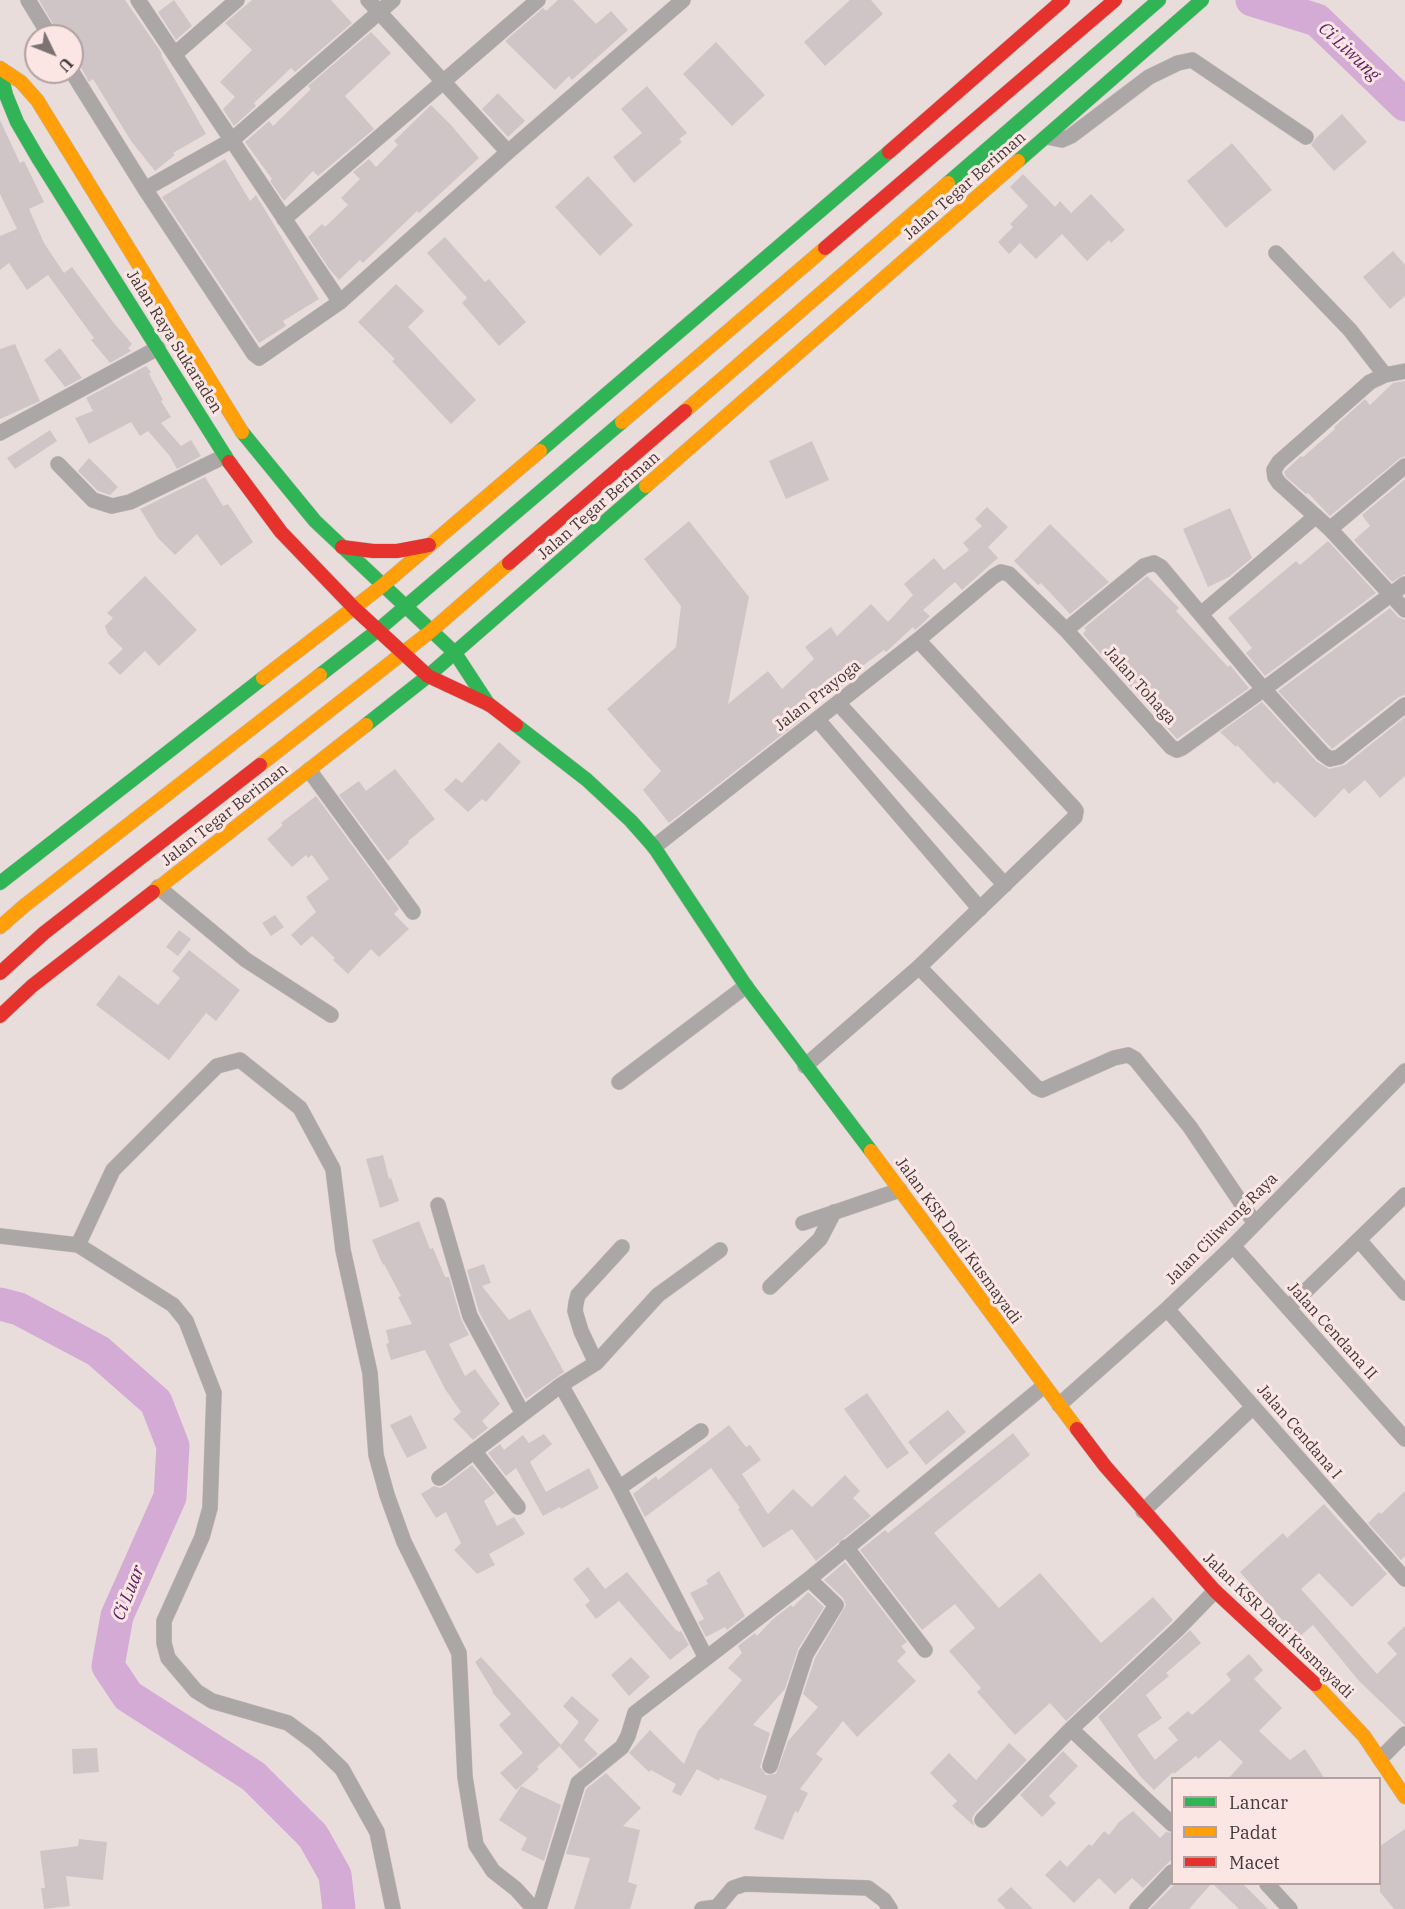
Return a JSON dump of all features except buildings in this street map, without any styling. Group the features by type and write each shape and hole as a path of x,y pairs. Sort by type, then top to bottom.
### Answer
{"main road":[{"path":"0,883 355,609 1003,54 1063,0"},
{"path":"0,927 33,898 405,608 1115,0"},
{"name":"Jalan Tegar Beriman","path":"0,973 44,933 431,631 1159,0"},
{"name":"Jalan Tegar Beriman","path":"0,1016 32,986 428,676 1202,0"},
{"name":"Jalan Raya Sukaraden","path":"0,69 21,82 37,100 50,149 158,348 225,456 281,532 355,609"},
{"name":"Jalan Raya Sukaraden","path":"0,69 6,95 17,122 50,149 247,439 315,521 382,586"},
{"path":"342,547 389,551 430,545"},
{"name":"Jalan KSR Dadi Kusmayadi","path":"382,586 455,653 490,705"},
{"name":"Jalan KSR Dadi Kusmayadi","path":"355,609 428,676 490,705 588,780 631,820 654,847 746,986 1105,1466 1215,1591 1331,1699 1364,1736 1405,1797"}],"street":[{"path":"27,0 42,24"},
{"path":"138,0 340,302"},
{"path":"175,54 237,0"},
{"path":"368,0 508,152"},
{"path":"145,189 232,140 393,0"},
{"path":"284,219 538,0"},
{"path":"79,84 145,189 254,354 259,358 340,302 683,0"},
{"path":"1047,137 1057,140 1071,136 1149,77 1178,63 1192,60 1306,137"},
{"path":"1276,253 1350,330 1385,375"},
{"path":"0,433 158,348"},
{"path":"1405,371 1385,375 1370,382 1279,462 1274,470 1279,483 1330,529 1405,610"},
{"path":"58,464 93,500 112,506 130,502 225,456"},
{"path":"1330,529 1405,466"},
{"path":"1201,614 1316,516"},
{"path":"1066,630 1144,566 1154,563 1161,567 1264,689 1330,759 1339,757 1405,705"},
{"name":"Jalan Tohaga","path":"1002,572 1009,574 1066,630 1171,747 1177,750 1264,689"},
{"name":"Jalan Prayoga","path":"654,847 918,640 994,576 1002,572"},
{"path":"1264,689 1405,584"},
{"path":"805,1066 919,967 1075,816 1076,811 918,640"},
{"path":"838,703 1005,885"},
{"path":"818,719 980,909"},
{"path":"309,770 413,912"},
{"path":"158,887 246,960 331,1015"},
{"path":"919,967 1036,1087 1042,1090 1114,1058 1128,1055 1135,1059 1190,1127 1254,1222"},
{"path":"619,1082 746,986"},
{"path":"78,1245 113,1170 217,1066 240,1060 300,1108 333,1168 343,1250 370,1373 376,1455 387,1495 404,1542 459,1653 465,1777 476,1845 493,1871 516,1889 534,1909"},
{"name":"Jalan Ciliwung Raya","path":"1059,1406 1167,1310 1405,1071"},
{"path":"803,1223 900,1190"},
{"path":"1288,1308 1405,1195"},
{"path":"438,1205 470,1316 523,1414"},
{"path":"770,1287 820,1239 834,1212"},
{"path":"0,1236 78,1245 173,1305 186,1321 214,1393 210,1508 202,1537 164,1621 164,1643 168,1658 196,1691 212,1701 288,1722 315,1743 342,1769 377,1833 393,1909"},
{"path":"1359,1240 1405,1293"},
{"name":"Jalan Cendana II","path":"1233,1246 1405,1439"},
{"path":"596,1363 580,1331 575,1311 576,1303 578,1295 622,1247"},
{"path":"439,1478 561,1385 596,1363 658,1295 720,1250"},
{"name":"Jalan Cendana I","path":"1167,1310 1405,1579"},
{"path":"561,1385 619,1488 705,1656"},
{"path":"539,1909 578,1783 622,1747 628,1736 634,1713 705,1656 809,1579 1044,1386"},
{"path":"1143,1511 1254,1407"},
{"path":"619,1488 701,1431"},
{"path":"474,1451 518,1507"},
{"path":"846,1547 926,1650"},
{"path":"770,1766 806,1654 836,1605 809,1579"},
{"path":"982,1820 1071,1729 1178,1629 1215,1591"},
{"path":"1071,1729 1171,1822"},
{"path":"1380,1759 1405,1734"},
{"path":"1137,1909 1171,1874"},
{"path":"702,1909 717,1907 733,1888 745,1884 868,1888 884,1900 890,1909"},
{"path":"1268,1885 1290,1909"}],"waterway":[{"name":"Ci Liwung","path":"1252,0 1317,20 1405,105"},
{"name":"Ci Luar","path":"0,1304 19,1309 98,1351 156,1402 173,1446 170,1497 117,1616 108,1666 128,1696 253,1776 313,1836 335,1875 339,1909"}],"traffic: fast":[{"path":"948,183 1159,0"},
{"path":"1018,161 1202,0"},
{"path":"0,70 6,95 17,122 38,158 229,462"},
{"path":"540,451 889,152"},
{"path":"320,675 378,630 622,422"},
{"path":"242,432 315,521 455,653 489,705"},
{"path":"366,725 428,676 646,486"},
{"path":"0,883 263,678"},
{"path":"516,725 587,780 631,821 654,847 746,986 871,1151"}],"traffic: slow":[{"path":"0,68 21,82 37,100 242,432"},
{"path":"646,486 1018,161"},
{"path":"685,411 948,183"},
{"path":"622,422 825,248"},
{"path":"263,678 382,586 540,451"},
{"path":"260,765 431,631 509,563"},
{"path":"0,927 320,675"},
{"path":"153,892 366,725"},
{"path":"871,1151 1077,1429"},
{"path":"1315,1684 1364,1736 1405,1797"}],"traffic: jam":[{"path":"889,152 1063,0"},
{"path":"825,248 1115,0"},
{"path":"509,563 685,411"},
{"path":"229,462 281,532 355,609 428,676 490,705 516,725"},
{"path":"342,547 397,551 429,545"},
{"path":"0,973 44,933 260,765"},
{"path":"0,1016 32,986 153,892"},
{"path":"1077,1429 1105,1466 1215,1591 1315,1684"}]}
